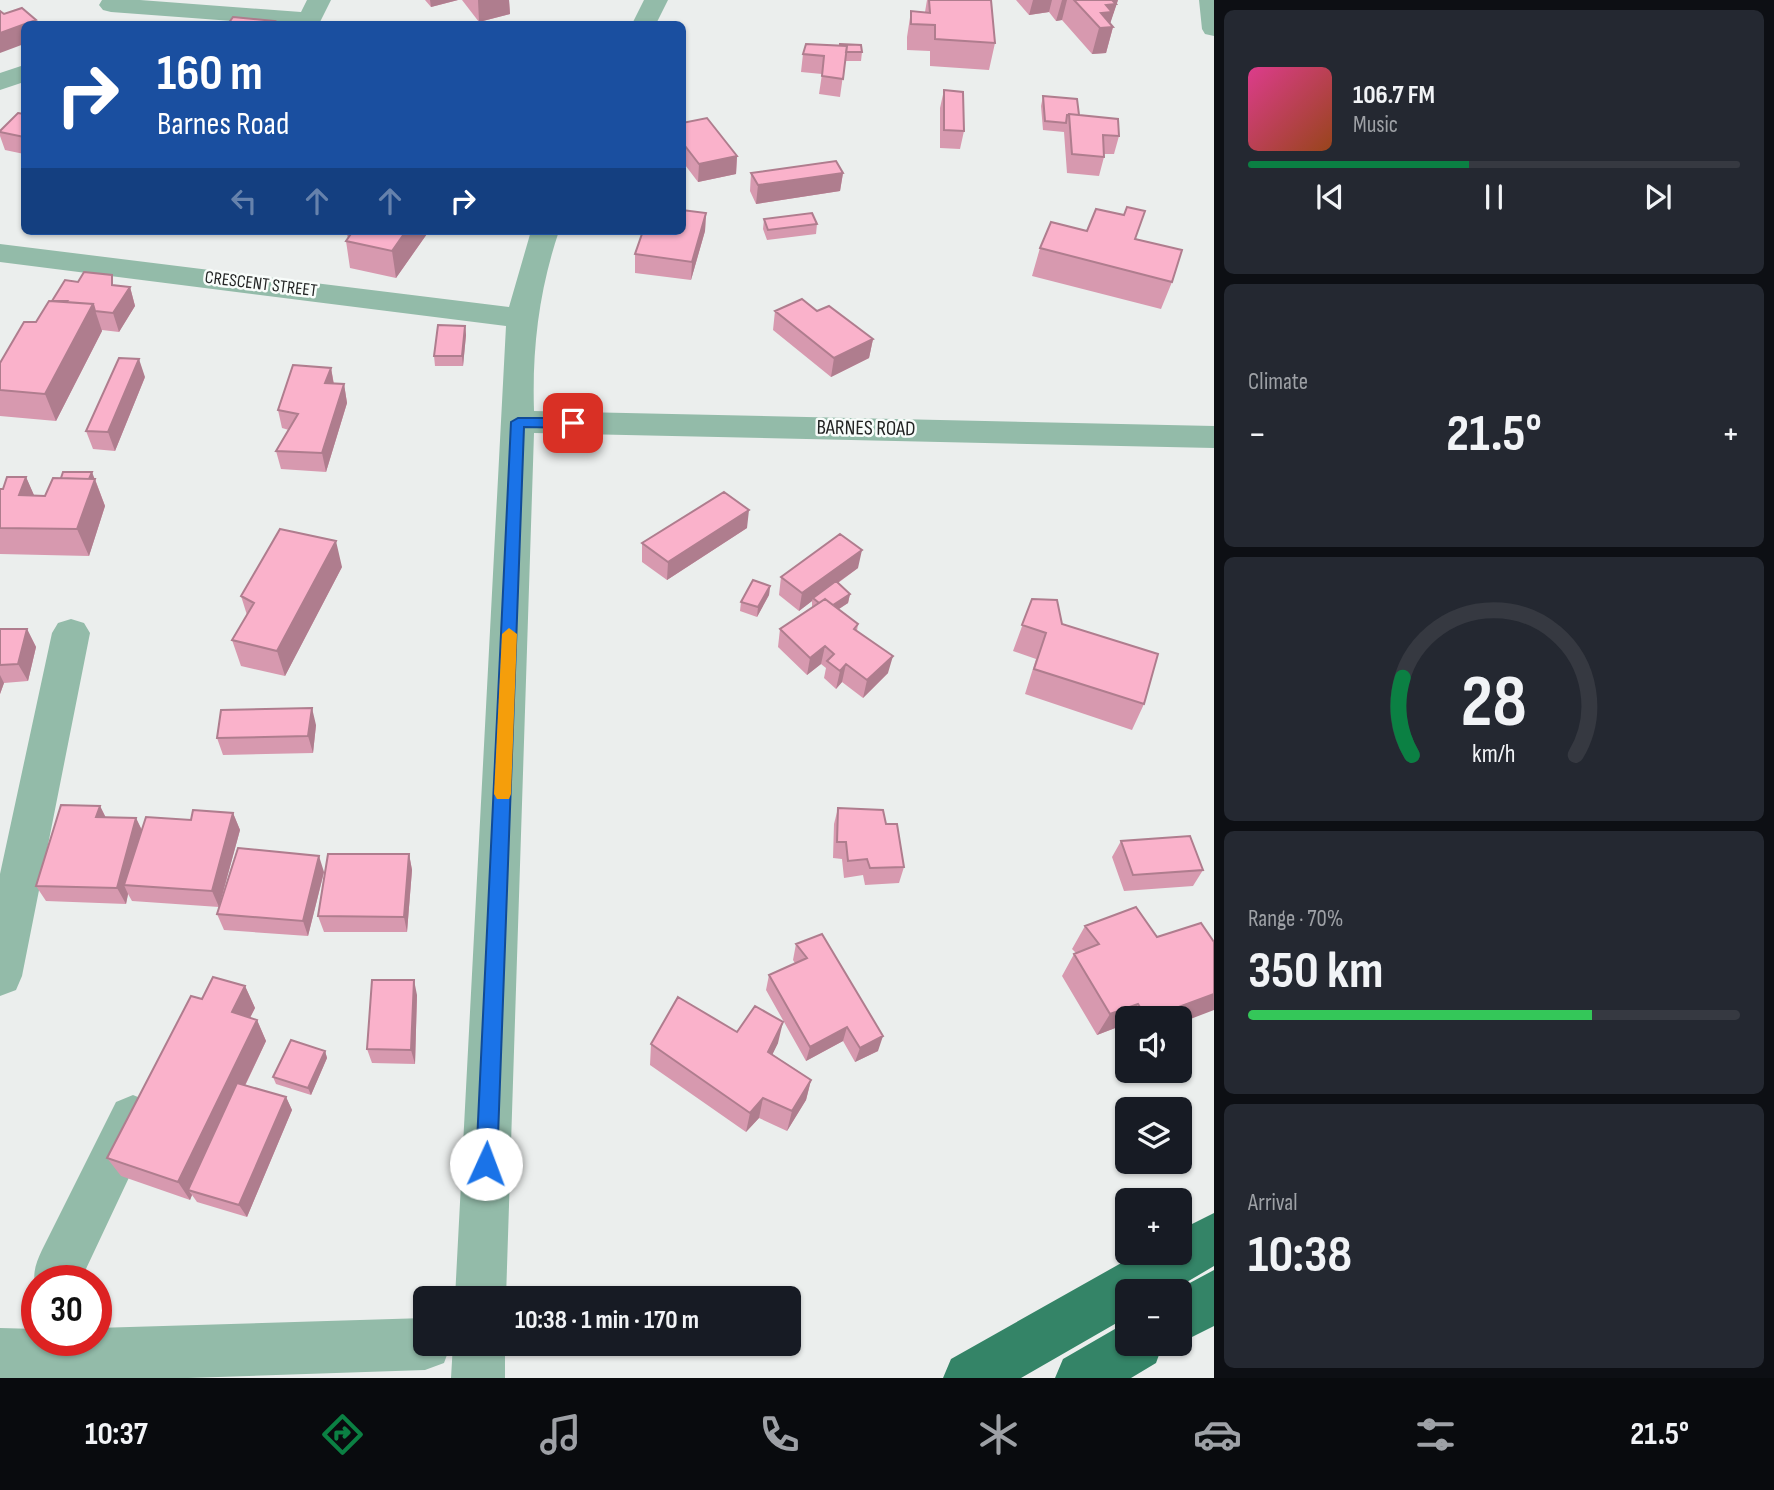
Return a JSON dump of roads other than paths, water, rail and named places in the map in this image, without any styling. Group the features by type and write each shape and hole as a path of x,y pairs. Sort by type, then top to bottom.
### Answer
{"highway":[{"path":"970,1378 1214,1238"},
{"path":"1192,1310 1214,1296"},
{"path":"1082,1378 1118,1356"}],"street":[{"path":"98,21 112,2 310,20 319,0"},
{"path":"646,21 656,0"},
{"path":"1211,0 1214,29"},
{"path":"0,82 21,75"},
{"path":"482,1286 518,422 516,367 521,318 533,261 543,235"},
{"name":"CRESCENT STREET","path":"0,253 521,318"},
{"name":"BARNES ROAD","path":"518,422 1214,437"},
{"path":"0,976 71,633"},
{"path":"61,1265 150,1084"},
{"path":"112,1347 413,1344"},
{"path":"0,1354 21,1352"},
{"path":"478,1356 478,1378"}]}
